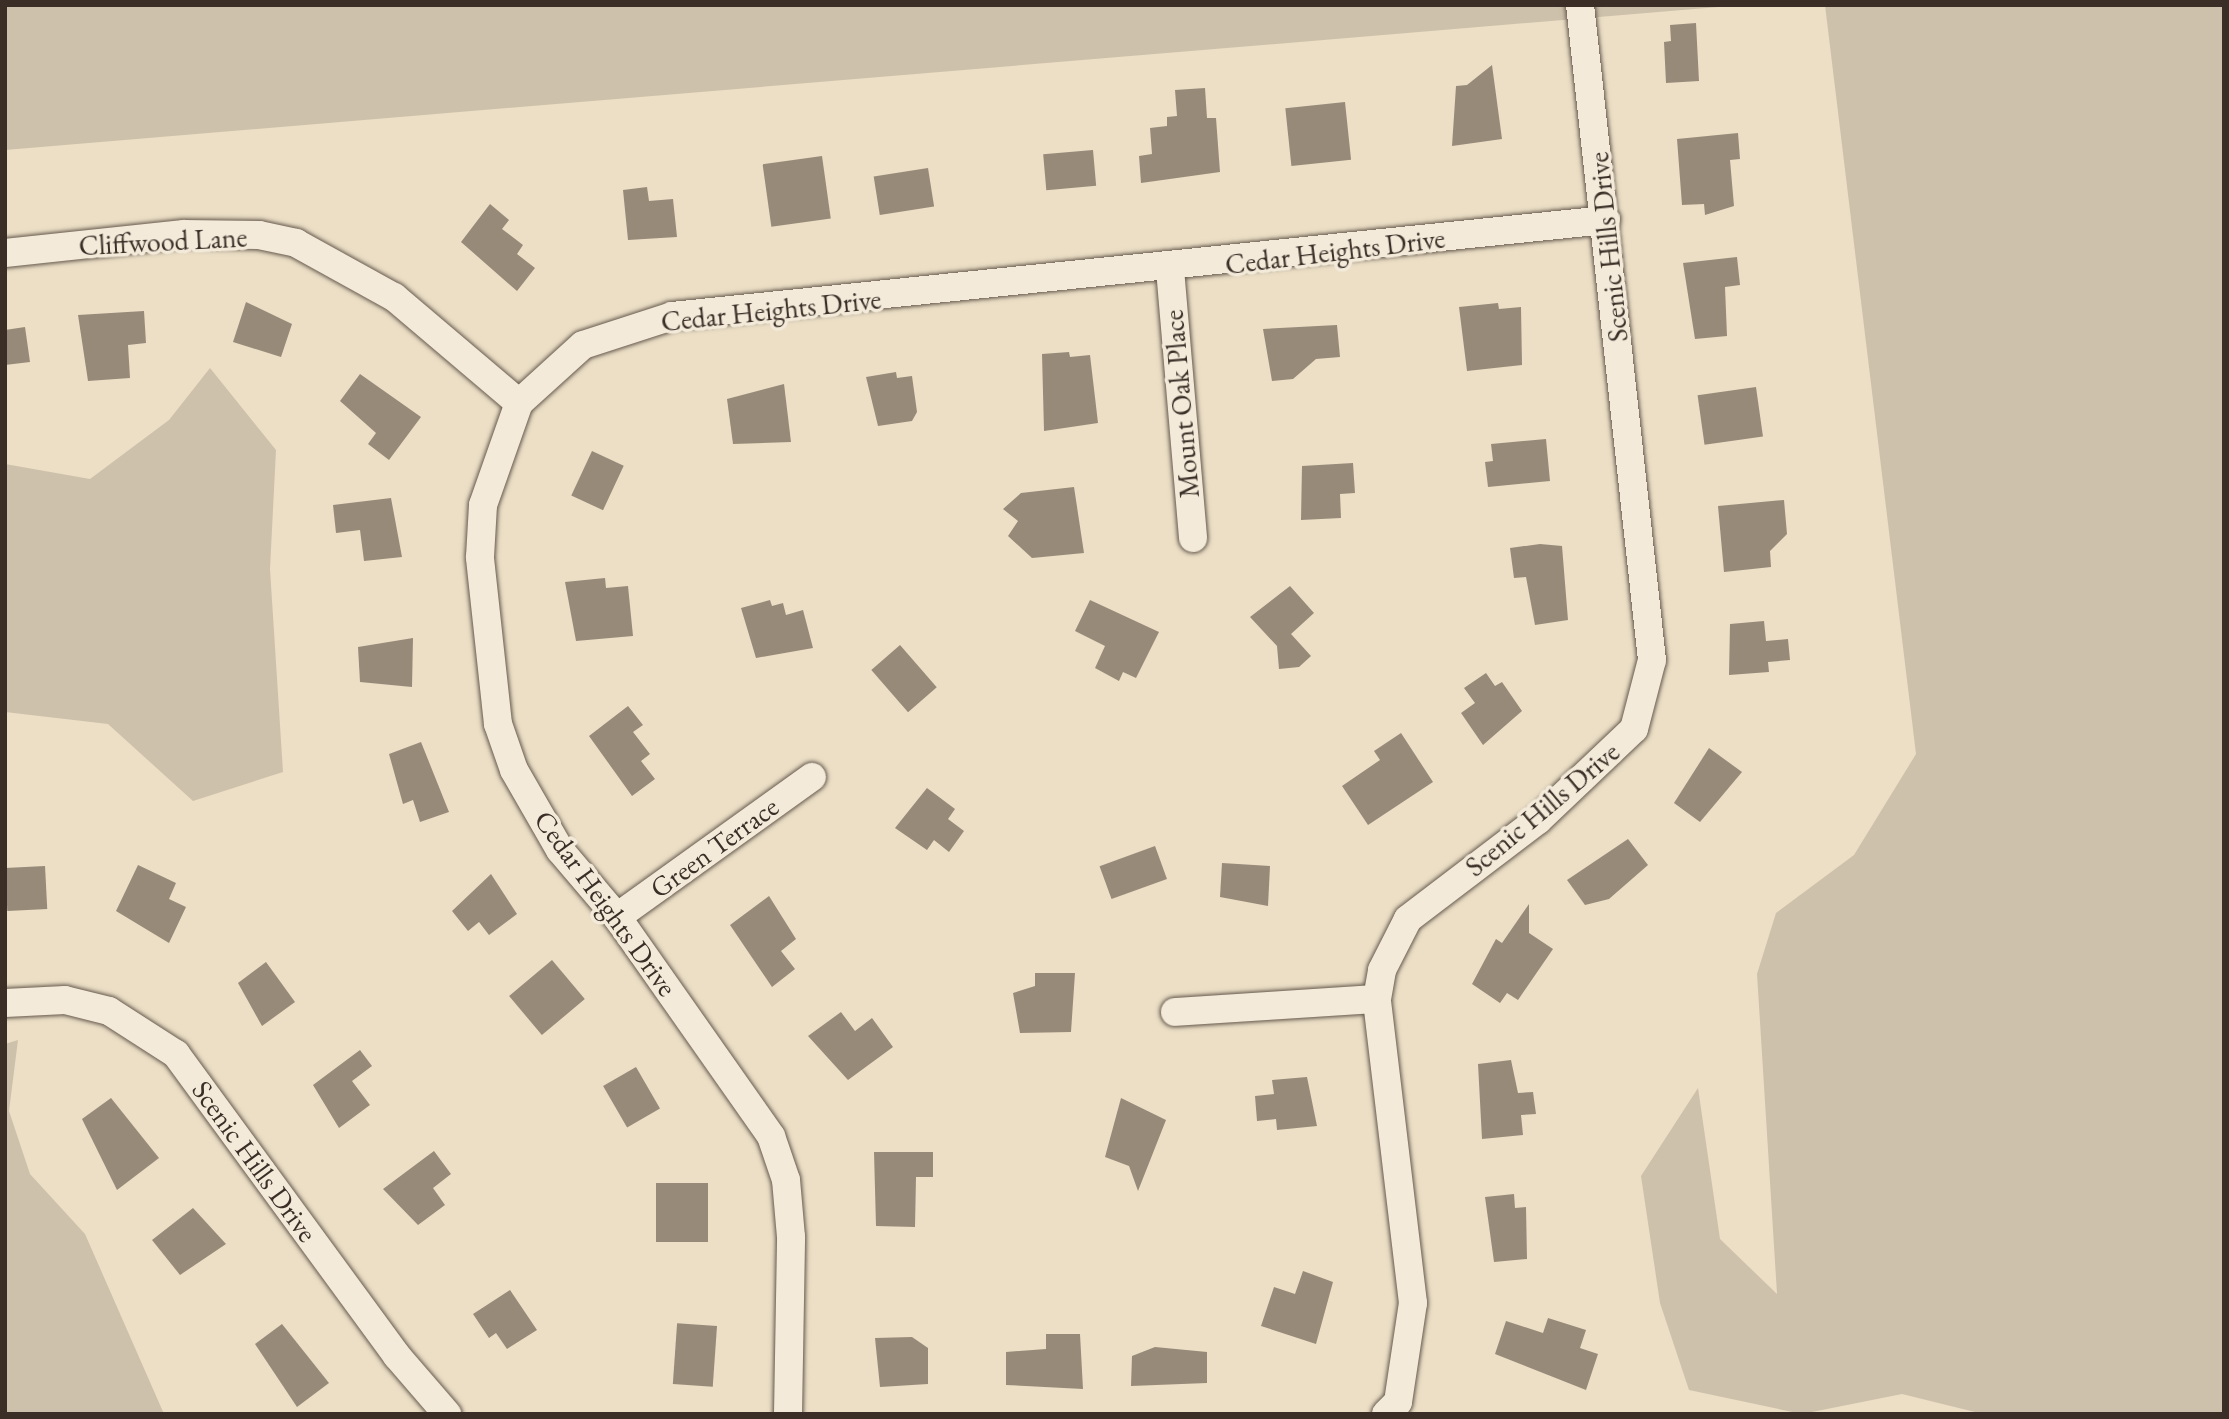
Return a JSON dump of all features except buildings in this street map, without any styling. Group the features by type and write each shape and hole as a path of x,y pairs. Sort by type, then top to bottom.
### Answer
{"street":[{"name":"Scenic Hills Drive","path":"1400,1410 1413,1303 1377,999 1382,970 1408,919 1603,763 1634,729 1647,695 1649,622 1580,5"},
{"name":"Cedar Heights Drive","path":"788,1414 791,1237 786,1180 771,1136 617,917 560,850 514,770 498,724 480,557 482,518 495,457 519,403 583,345 672,316 1170,269 1605,220"},
{"name":"Cliffwood Lane","path":"5,253 184,234 259,235 296,243 335,259 394,297 519,403"},
{"name":"Mount Oak Place","path":"1170,269 1193,538"},
{"name":"Green Terrace","path":"617,917 812,777"},
{"path":"1175,1012 1377,999"},
{"name":"Scenic Hills Drive","path":"5,1003 65,1000 109,1011 176,1054 397,1356 446,1413"}],"shaded area":[{"path":"5,5 1742,5 5,150"},
{"path":"1825,5 2224,5 2224,1414 1983,1414 1902,1394 1802,1414 1689,1390 1660,1303 1641,1176 1698,1088 1720,1239 1777,1294 1757,974 1776,913 1854,855 1916,754"},
{"path":"210,368 276,450 270,569 283,772 193,801 108,724 5,712 5,464 90,479 169,420"},
{"path":"18,1040 9,1111 30,1174 85,1234 164,1414 5,1414 5,1044"}]}
